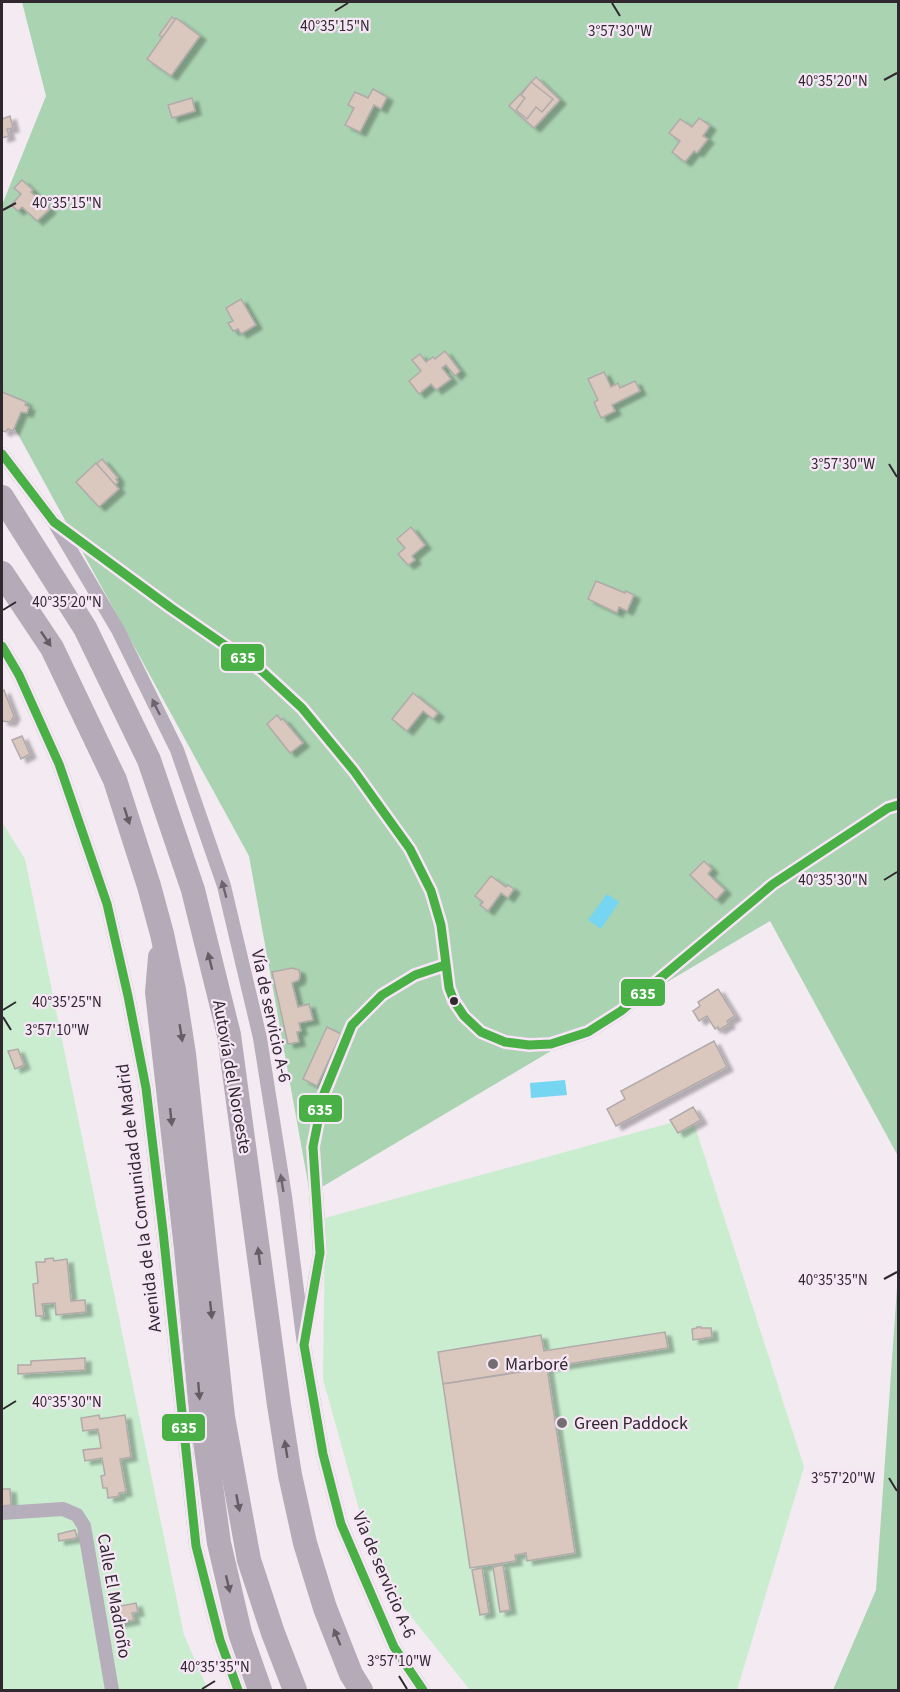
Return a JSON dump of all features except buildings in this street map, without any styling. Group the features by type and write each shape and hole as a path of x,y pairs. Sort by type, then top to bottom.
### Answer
{"highway":[{"name":"Autovía del Noroeste","path":"2,497 85,628 149,760 193,890 229,1035 290,1475 305,1543 325,1608 351,1674 360,1690"},
{"path":"2,573 52,648 115,780 162,934 184,1054 223,1418 249,1560 295,1690"},
{"path":"162,934 157,992 186,1249 201,1412 219,1543 240,1633 260,1690"}],"street":[{"name":"Vía de servicio A-6","path":"2,454 54,522 118,630 177,750 224,886 260,1038 285,1196 304,1345 323,1454 340,1524 394,1647 423,1690"},
{"path":"54,522 262,671 302,708 354,771 411,849 431,891 441,925 448,988 454,1001 464,1016 481,1032 505,1042 528,1046 551,1044 588,1032 621,1011 773,884 888,808 898,805"},
{"name":"Avenida de la Comunidad de Madrid","path":"2,646 19,675 59,764 106,904 128,996 148,1100 196,1546 220,1640 238,1690"},
{"path":"304,1345 320,1253 313,1147 323,1096 352,1025 382,995 414,975 445,965"},
{"name":"Calle El Madroño","path":"2,1513 63,1509 77,1515 84,1526 112,1690"}],"green space":[{"path":"22,2 898,2 898,1156 770,921 310,1194 249,856 2,405 2,205 46,96"},
{"path":"2,822 25,859 184,1635 208,1690 2,1690"},
{"name":"Green Paddock","path":"692,1117 804,1467 737,1690 470,1690 377,1574 323,1379 325,1218"},
{"path":"898,1273 898,1690 833,1690 876,1590"}],"water":[{"path":"607,894 619,902 601,929 588,920"},
{"path":"565,1080 567,1095 531,1098 530,1083"}],"transit line":[{"name":"635","path":"2,454 54,522 262,671 302,708 354,771 410,849 431,891 441,925 449,988 454,1001 464,1016 481,1032 505,1042 529,1045 551,1044 588,1032 621,1011 773,884 888,808 898,805"},
{"name":"635","path":"2,646 19,675 59,764 107,904 128,996 146,1088 196,1546 220,1640 238,1690"},
{"name":"635","path":"423,1690 394,1647 341,1524 323,1454 304,1345 320,1253 313,1147 323,1096 352,1025 382,995 415,975 445,965"}],"place":[{"name":"Marboré","path":"493,1364"},
{"name":"Green Paddock","path":"562,1423"}]}
